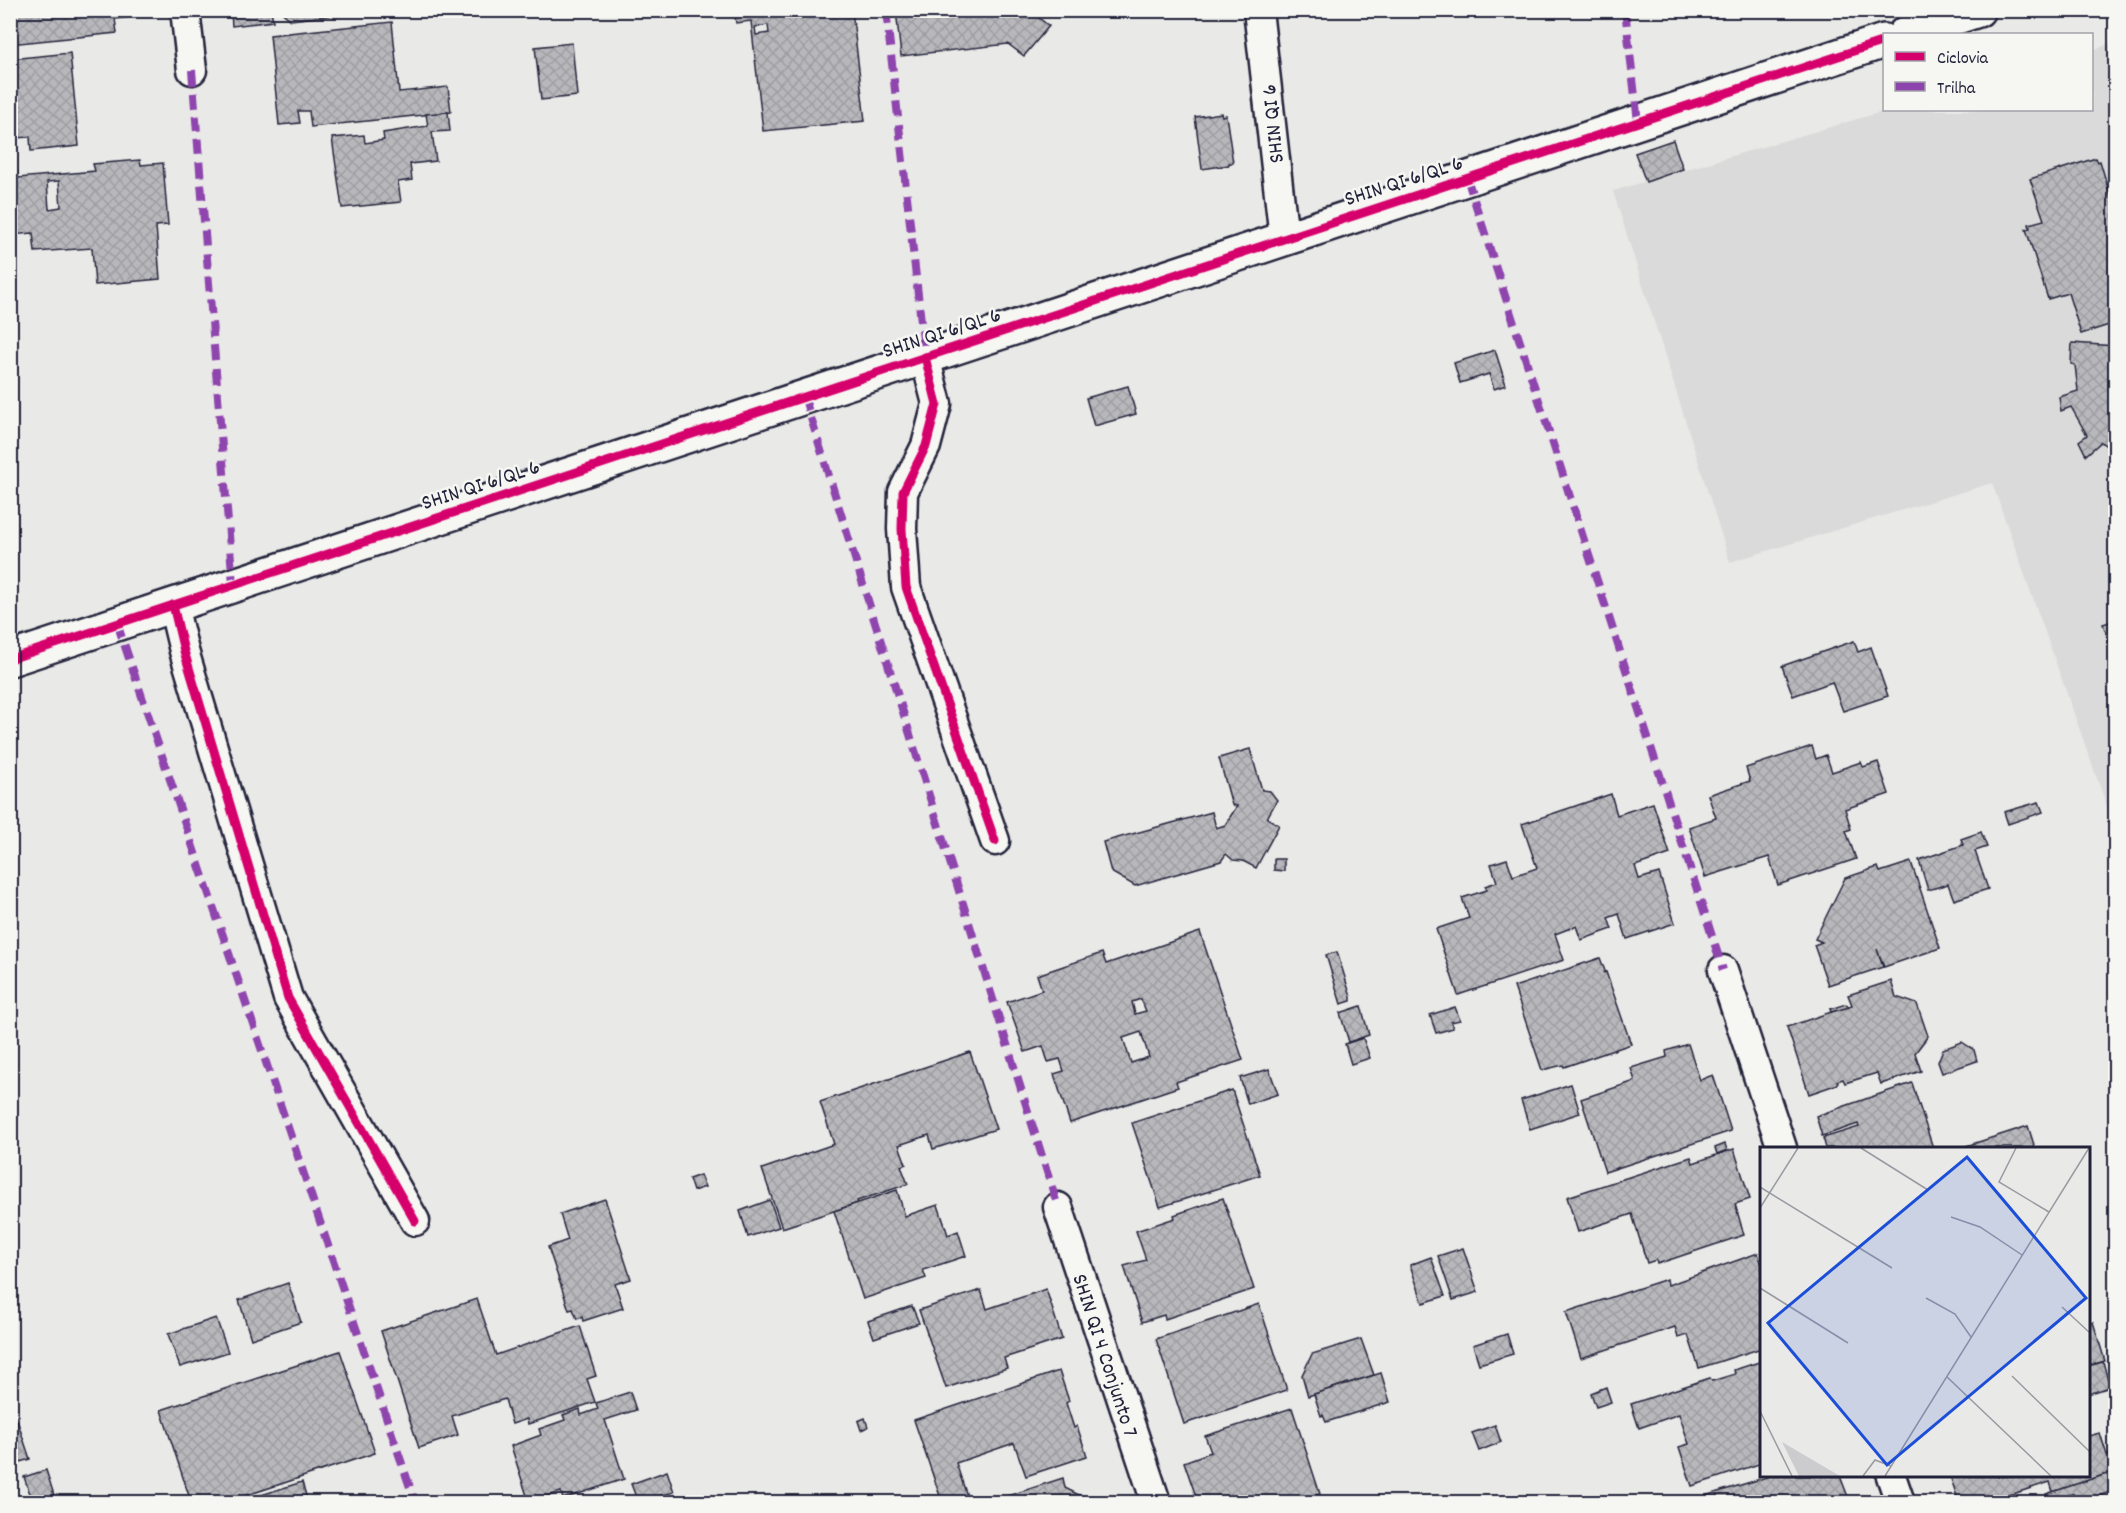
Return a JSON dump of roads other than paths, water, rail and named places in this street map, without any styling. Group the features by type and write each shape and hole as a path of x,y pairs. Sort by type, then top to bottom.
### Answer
{"street":[{"path":"184,10 192,70"},
{"name":"SHIN QI 6","path":"1258,10 1284,238"},
{"path":"1908,33 1978,10"},
{"name":"SHIN QI 6/QL 6","path":"10,659 1883,41"},
{"path":"925,357 937,404 926,446 903,492 902,529 906,587 995,842"},
{"path":"173,605 184,651 288,998 415,1221"},
{"path":"1723,970 1781,1147"},
{"name":"SHIN QI 4 Conjunto 7","path":"1058,1207 1156,1503"},
{"path":"1891,1477 1900,1503"}]}
